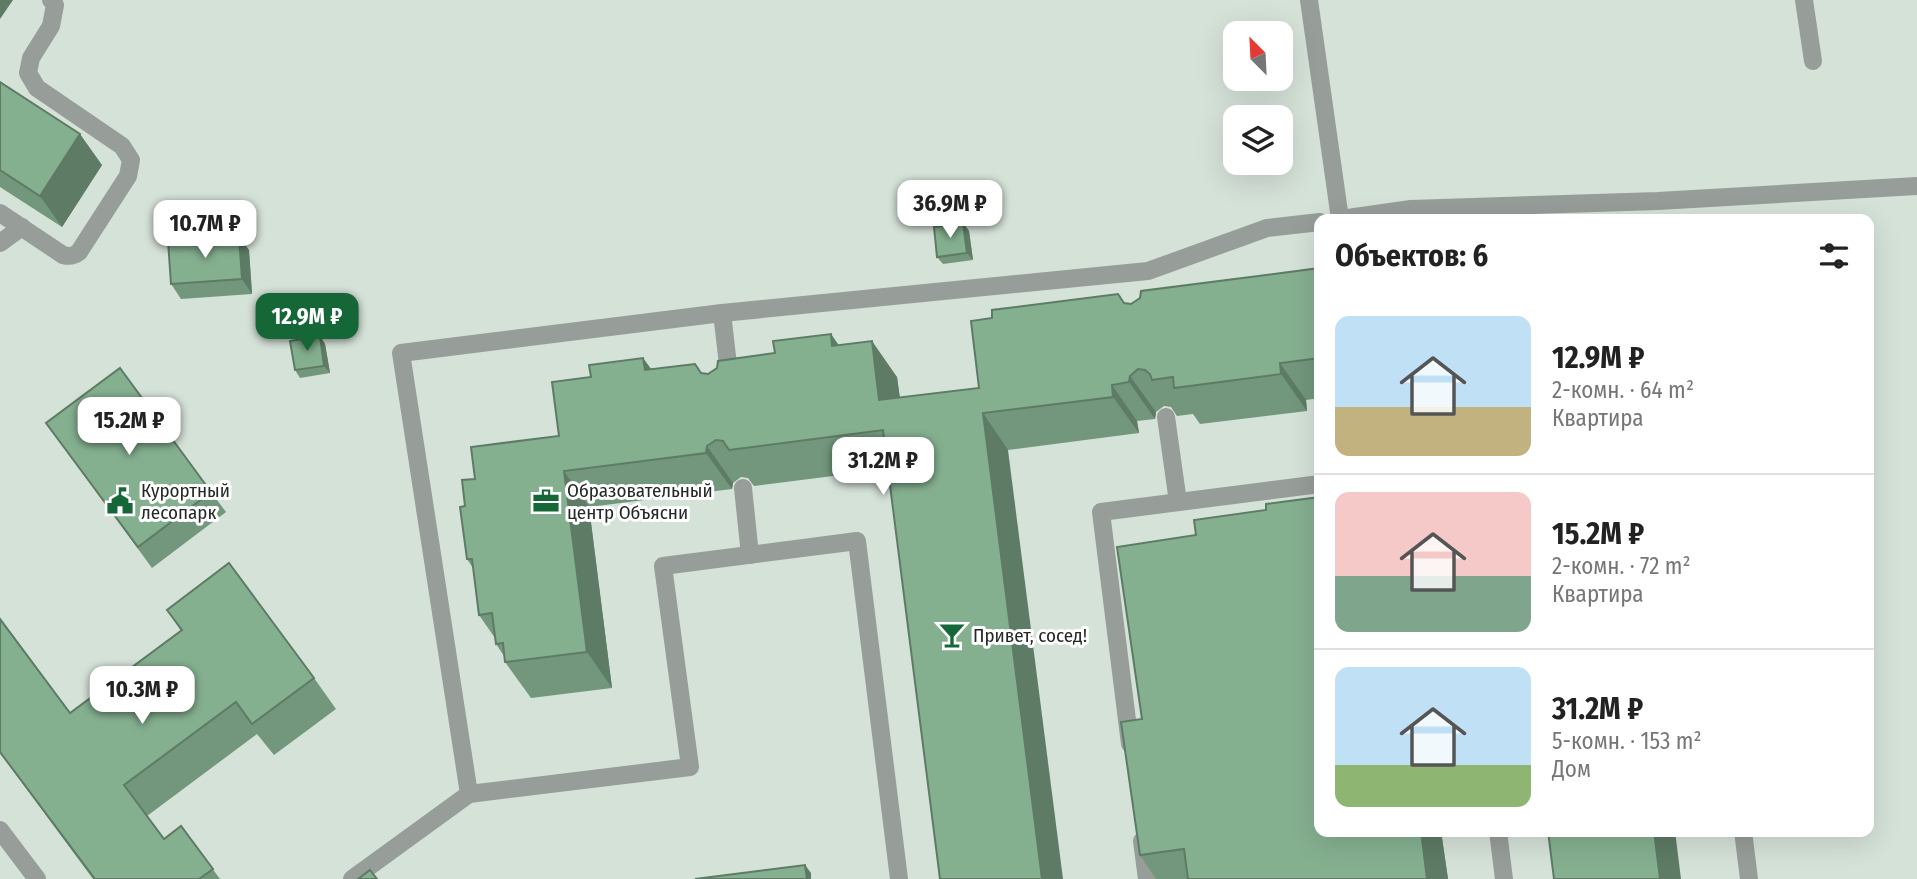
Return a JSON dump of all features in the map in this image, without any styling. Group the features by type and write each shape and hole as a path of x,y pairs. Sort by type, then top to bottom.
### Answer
{"lane":[{"path":"0,213 63,255 75,255 128,176 131,160 122,146 37,88 28,73 31,58 51,26 55,5 51,0"},
{"path":"1309,0 1340,214"},
{"path":"1804,0 1813,61"},
{"path":"1376,214 1411,209 1660,210 1917,187"},
{"path":"469,794 401,353 722,313 1149,277 1267,228 1314,223"},
{"path":"0,243 22,227"},
{"path":"722,313 733,399"},
{"path":"1166,417 1178,502"},
{"path":"1131,757 1101,512 1314,485"},
{"path":"743,488 750,555"},
{"path":"352,879 469,794 690,768 663,566 857,541 899,879"},
{"path":"1140,825 1147,879"},
{"path":"0,830 37,879"},
{"path":"1499,837 1504,879"},
{"path":"1744,837 1749,879"}],"building":[{"path":"0,82 80,134 40,196 0,170"},
{"path":"963,223 967,253 937,257 934,227"},
{"path":"239,236 242,279 171,284 168,241"},
{"path":"1314,269 1314,359 1280,363 1281,374 1174,388 1173,377 1152,380 1145,370 1138,369 1130,376 1129,382 1112,385 1113,397 983,413 1042,879 940,879 883,430 729,450 723,441 716,440 707,446 706,453 564,471 587,652 505,662 503,643 496,644 492,613 479,615 472,559 467,559 460,507 465,506 462,480 475,479 471,447 559,436 552,382 591,377 589,365 643,358 645,370 695,364 701,373 708,374 717,368 718,361 775,353 773,341 831,334 832,346 872,341 879,400 979,388 971,321 992,318 992,310 1118,294 1124,303 1131,304 1140,298 1141,291"},
{"path":"320,336 324,366 295,370 290,341"},
{"path":"120,368 211,492 138,547 46,423"},
{"path":"1314,498 1314,837 1422,837 1427,879 1188,879 1184,849 1140,855 1121,722 1142,719 1117,547 1196,535 1194,520 1266,510 1266,504"},
{"path":"229,563 314,678 252,724 236,702 124,785 164,839 181,826 213,869 199,879 95,879 0,752 0,619 70,713 182,630 167,610"},
{"path":"1549,837 1655,837 1660,879 1554,879"},
{"path":"805,865 807,879 695,879"},
{"path":"370,870 377,879 358,879"}],"place":[{"name":"Курортный лесопарк","path":"120,501"},
{"name":"Образовательный центр Объясни","path":"546,501"},
{"name":"Привет, сосед!","path":"952,635"}]}
